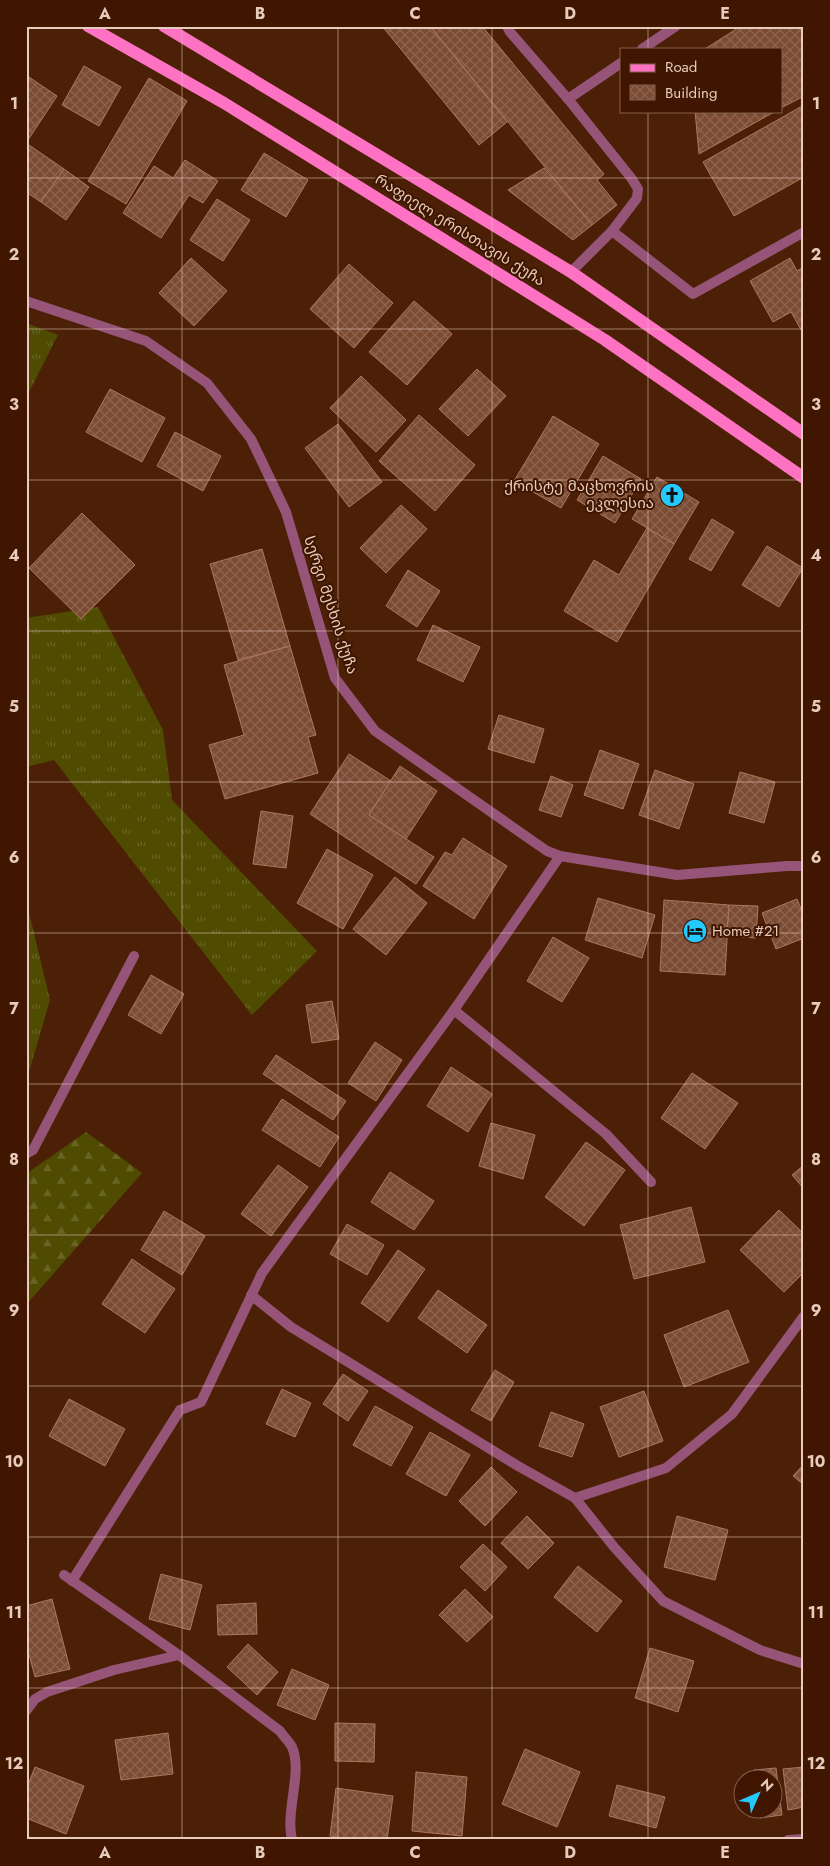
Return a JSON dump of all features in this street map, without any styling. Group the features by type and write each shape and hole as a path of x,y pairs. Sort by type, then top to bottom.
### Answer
{"main road":[{"name":"რაფიელ ერისთავის ქუჩა","path":"88,26 224,103 605,340 804,478"},
{"name":"რაფიელ ერისთავის ქუჩა","path":"164,26 571,272 804,434"}],"street":[{"path":"507,26 510,32 568,99 638,189 637,198 612,231 571,272"},
{"path":"643,48 676,26"},
{"path":"568,99 620,64"},
{"path":"612,231 693,294 804,232"},
{"name":"სერგი მესხის ქუჩა","path":"26,301 146,341 207,382 251,439 286,512 335,678 375,731 548,851 560,856 677,875 804,866"},
{"path":"292,1840 289,1828 296,1764 292,1746 280,1731 179,1655 68,1578 180,1410 201,1402 262,1273 454,1010 560,856"},
{"path":"26,1154 34,1150 134,956"},
{"path":"454,1010 606,1134 651,1182"},
{"path":"251,1295 291,1327 518,1466 575,1498 614,1548 663,1602 760,1650 804,1664"},
{"path":"575,1498 666,1468 732,1414 804,1316"},
{"path":"26,1711 35,1698 47,1692 114,1670 179,1655"},
{"path":"788,1840 804,1839"}],"green space":[{"path":"26,323 58,335 26,398"},
{"path":"98,607 163,730 172,800 317,951 252,1015 54,760 26,767 26,618"},
{"path":"26,900 50,1000 26,1082"},
{"path":"86,1132 142,1173 26,1305 26,1174"}],"building":[{"path":"382,26 430,26 507,122 479,145"},
{"path":"430,26 482,26 604,174 597,180 617,205 592,225"},
{"path":"741,26 804,26 804,96 782,107 782,48 707,48"},
{"path":"84,66 121,87 99,126 62,105"},
{"path":"26,75 57,96 28,140 26,139"},
{"path":"149,78 187,101 126,204 88,181"},
{"path":"804,105 804,177 734,216 703,162"},
{"path":"695,112 774,112 699,154"},
{"path":"26,143 64,169 41,202 26,192"},
{"path":"264,153 308,180 286,217 241,190"},
{"path":"185,160 218,181 203,203 189,195 161,238 123,213 154,166 173,178"},
{"path":"544,168 592,225 573,240 508,190"},
{"path":"64,169 89,187 66,220 41,202"},
{"path":"217,199 250,220 223,261 190,240"},
{"path":"191,258 227,291 194,326 159,293"},
{"path":"790,258 797,271 804,267 804,335 791,312 773,322 750,281"},
{"path":"349,264 393,303 354,348 310,309"},
{"path":"414,301 452,334 407,385 369,352"},
{"path":"477,369 506,396 468,436 439,409"},
{"path":"361,376 406,420 376,452 330,408"},
{"path":"110,389 165,418 142,462 86,432"},
{"path":"419,415 475,465 435,511 379,461"},
{"path":"553,416 599,444 561,508 514,481"},
{"path":"338,424 382,482 349,507 305,448"},
{"path":"175,432 221,456 203,491 157,466"},
{"path":"603,456 641,479 615,523 577,500"},
{"path":"657,477 699,502 674,544 632,519"},
{"path":"401,505 427,529 386,573 360,548"},
{"path":"82,513 135,565 81,619 29,568"},
{"path":"712,519 734,532 711,571 689,559"},
{"path":"647,528 674,544 617,642 564,611 594,560 619,575"},
{"path":"767,546 803,568 779,607 742,585"},
{"path":"262,549 290,646 238,660 210,564"},
{"path":"408,570 440,591 417,627 386,606"},
{"path":"433,625 480,647 463,682 417,660"},
{"path":"290,646 316,735 308,737 318,773 225,799 209,745 244,735 224,665"},
{"path":"499,715 544,729 534,763 488,749"},
{"path":"600,750 639,764 623,809 584,795"},
{"path":"349,754 391,781 369,815 434,857 416,884 310,814"},
{"path":"400,766 437,791 406,839 369,815"},
{"path":"655,770 694,784 679,829 639,815"},
{"path":"740,772 775,782 764,823 729,813"},
{"path":"551,776 573,785 561,817 539,810"},
{"path":"261,811 293,816 286,868 253,864"},
{"path":"463,838 507,866 474,919 423,886 445,852 452,855"},
{"path":"327,849 373,875 343,929 297,903"},
{"path":"395,877 427,903 386,955 353,929"},
{"path":"598,898 655,915 642,958 585,940"},
{"path":"797,899 804,916 804,938 776,949 762,913"},
{"path":"664,900 729,905 725,975 660,971"},
{"path":"729,905 758,906 756,938 727,936"},
{"path":"553,937 589,958 562,1002 527,981"},
{"path":"151,975 184,994 161,1034 128,1015"},
{"path":"332,1001 339,1039 312,1043 306,1005"},
{"path":"375,1042 402,1060 376,1101 348,1083"},
{"path":"276,1055 346,1101 333,1120 263,1074"},
{"path":"451,1067 492,1094 468,1132 427,1106"},
{"path":"692,1073 738,1103 705,1149 661,1118"},
{"path":"282,1099 339,1137 320,1167 262,1130"},
{"path":"491,1123 535,1135 523,1179 479,1166"},
{"path":"586,1142 625,1170 584,1226 545,1197"},
{"path":"278,1165 308,1187 271,1236 241,1214"},
{"path":"804,1165 804,1189 792,1175"},
{"path":"390,1172 434,1201 414,1230 371,1202"},
{"path":"691,1207 705,1262 634,1279 620,1225"},
{"path":"779,1210 804,1234 804,1272 784,1292 740,1250"},
{"path":"164,1211 205,1236 182,1275 141,1250"},
{"path":"347,1224 384,1245 367,1275 330,1254"},
{"path":"398,1250 425,1269 388,1322 361,1303"},
{"path":"132,1259 175,1289 145,1333 102,1304"},
{"path":"438,1290 487,1325 467,1353 418,1318"},
{"path":"728,1310 749,1362 684,1387 664,1335"},
{"path":"495,1370 514,1382 491,1421 471,1410"},
{"path":"343,1374 368,1391 348,1421 323,1404"},
{"path":"282,1389 311,1403 295,1437 266,1424"},
{"path":"644,1391 663,1441 619,1457 600,1407"},
{"path":"69,1399 125,1429 105,1466 49,1436"},
{"path":"375,1406 413,1427 391,1466 353,1445"},
{"path":"551,1412 584,1424 572,1457 539,1446"},
{"path":"430,1432 470,1455 446,1496 406,1474"},
{"path":"804,1464 804,1485 793,1476"},
{"path":"491,1467 517,1492 485,1526 459,1501"},
{"path":"527,1516 554,1543 528,1569 501,1543"},
{"path":"677,1516 728,1530 715,1580 664,1567"},
{"path":"483,1544 507,1567 485,1591 460,1567"},
{"path":"578,1566 622,1601 597,1632 554,1597"},
{"path":"161,1574 202,1585 190,1630 149,1619"},
{"path":"465,1589 493,1617 467,1642 439,1615"},
{"path":"52,1599 70,1669 35,1677 26,1643 26,1606"},
{"path":"256,1603 257,1634 218,1635 217,1605"},
{"path":"248,1644 278,1672 257,1695 227,1667"},
{"path":"650,1648 694,1661 678,1712 635,1698"},
{"path":"292,1669 329,1685 315,1720 277,1705"},
{"path":"335,1723 375,1724 374,1762 335,1761"},
{"path":"168,1733 173,1774 121,1780 115,1740"},
{"path":"525,1749 580,1772 557,1827 502,1804"},
{"path":"35,1767 84,1786 66,1834 26,1818 26,1790"},
{"path":"804,1767 804,1807 788,1810 783,1769"},
{"path":"416,1772 467,1777 462,1836 412,1831"},
{"path":"617,1785 665,1797 656,1828 609,1816"},
{"path":"336,1788 393,1796 387,1840 358,1840 330,1836"}],"place":[{"name":"ქრისტე მაცხოვრის ეკლესია","path":"672,495"},
{"name":"Home #21","path":"695,931"}]}
